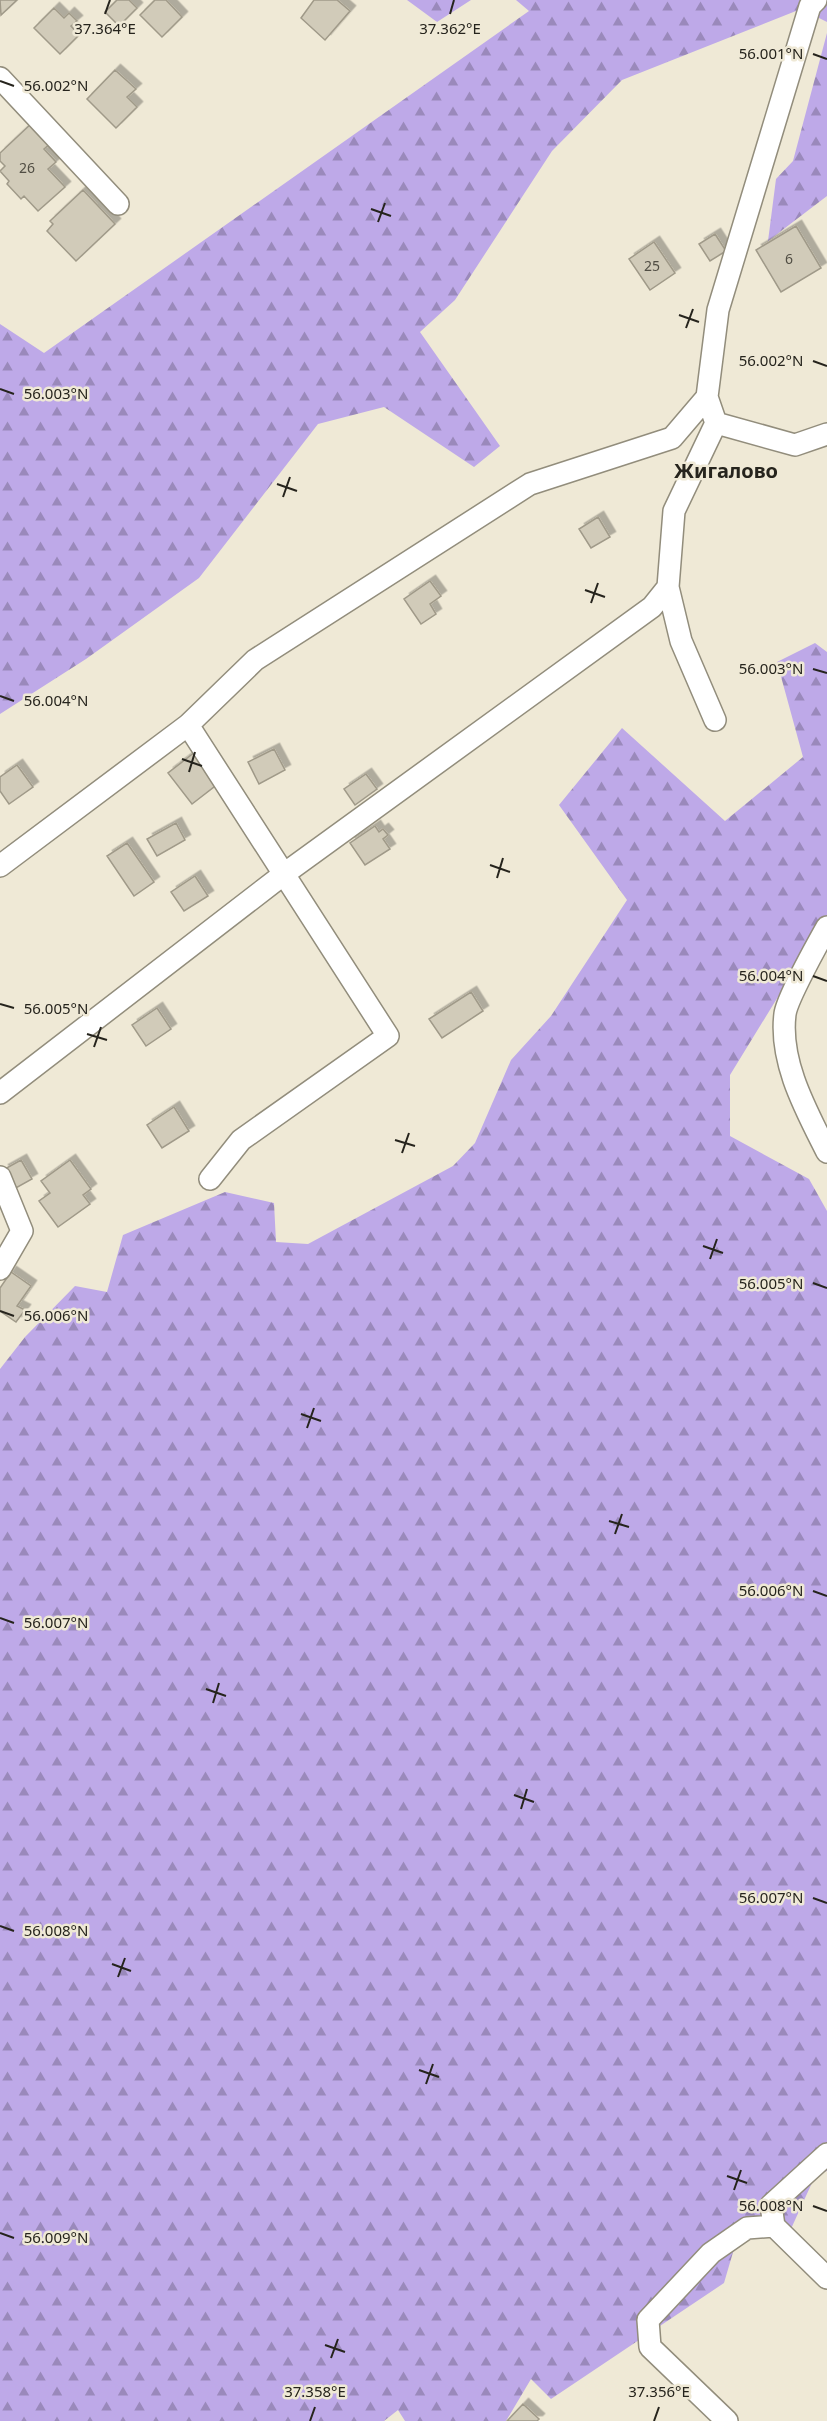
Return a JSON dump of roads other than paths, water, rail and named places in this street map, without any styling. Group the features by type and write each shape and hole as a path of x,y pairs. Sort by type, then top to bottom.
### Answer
{"street":[{"path":"715,720 681,641 668,587 674,511 716,423 707,397 718,310 810,6 816,0"},
{"path":"0,78 118,204"},
{"path":"0,866 188,725 255,660 530,484 672,438 707,397"},
{"path":"716,423 795,445 827,434"},
{"path":"0,1093 284,874 652,608 668,587"},
{"path":"188,725 388,1036 241,1140 210,1179"},
{"path":"827,927 785,1012 785,1056 810,1118 827,1152"},
{"path":"0,1177 22,1231 0,1269"},
{"path":"827,2154 771,2205 774,2226 827,2278"},
{"path":"727,2421 650,2347 648,2320 711,2253 747,2228 774,2226"}],"district":[{"name":"Жигалово","path":"726,471"}]}
